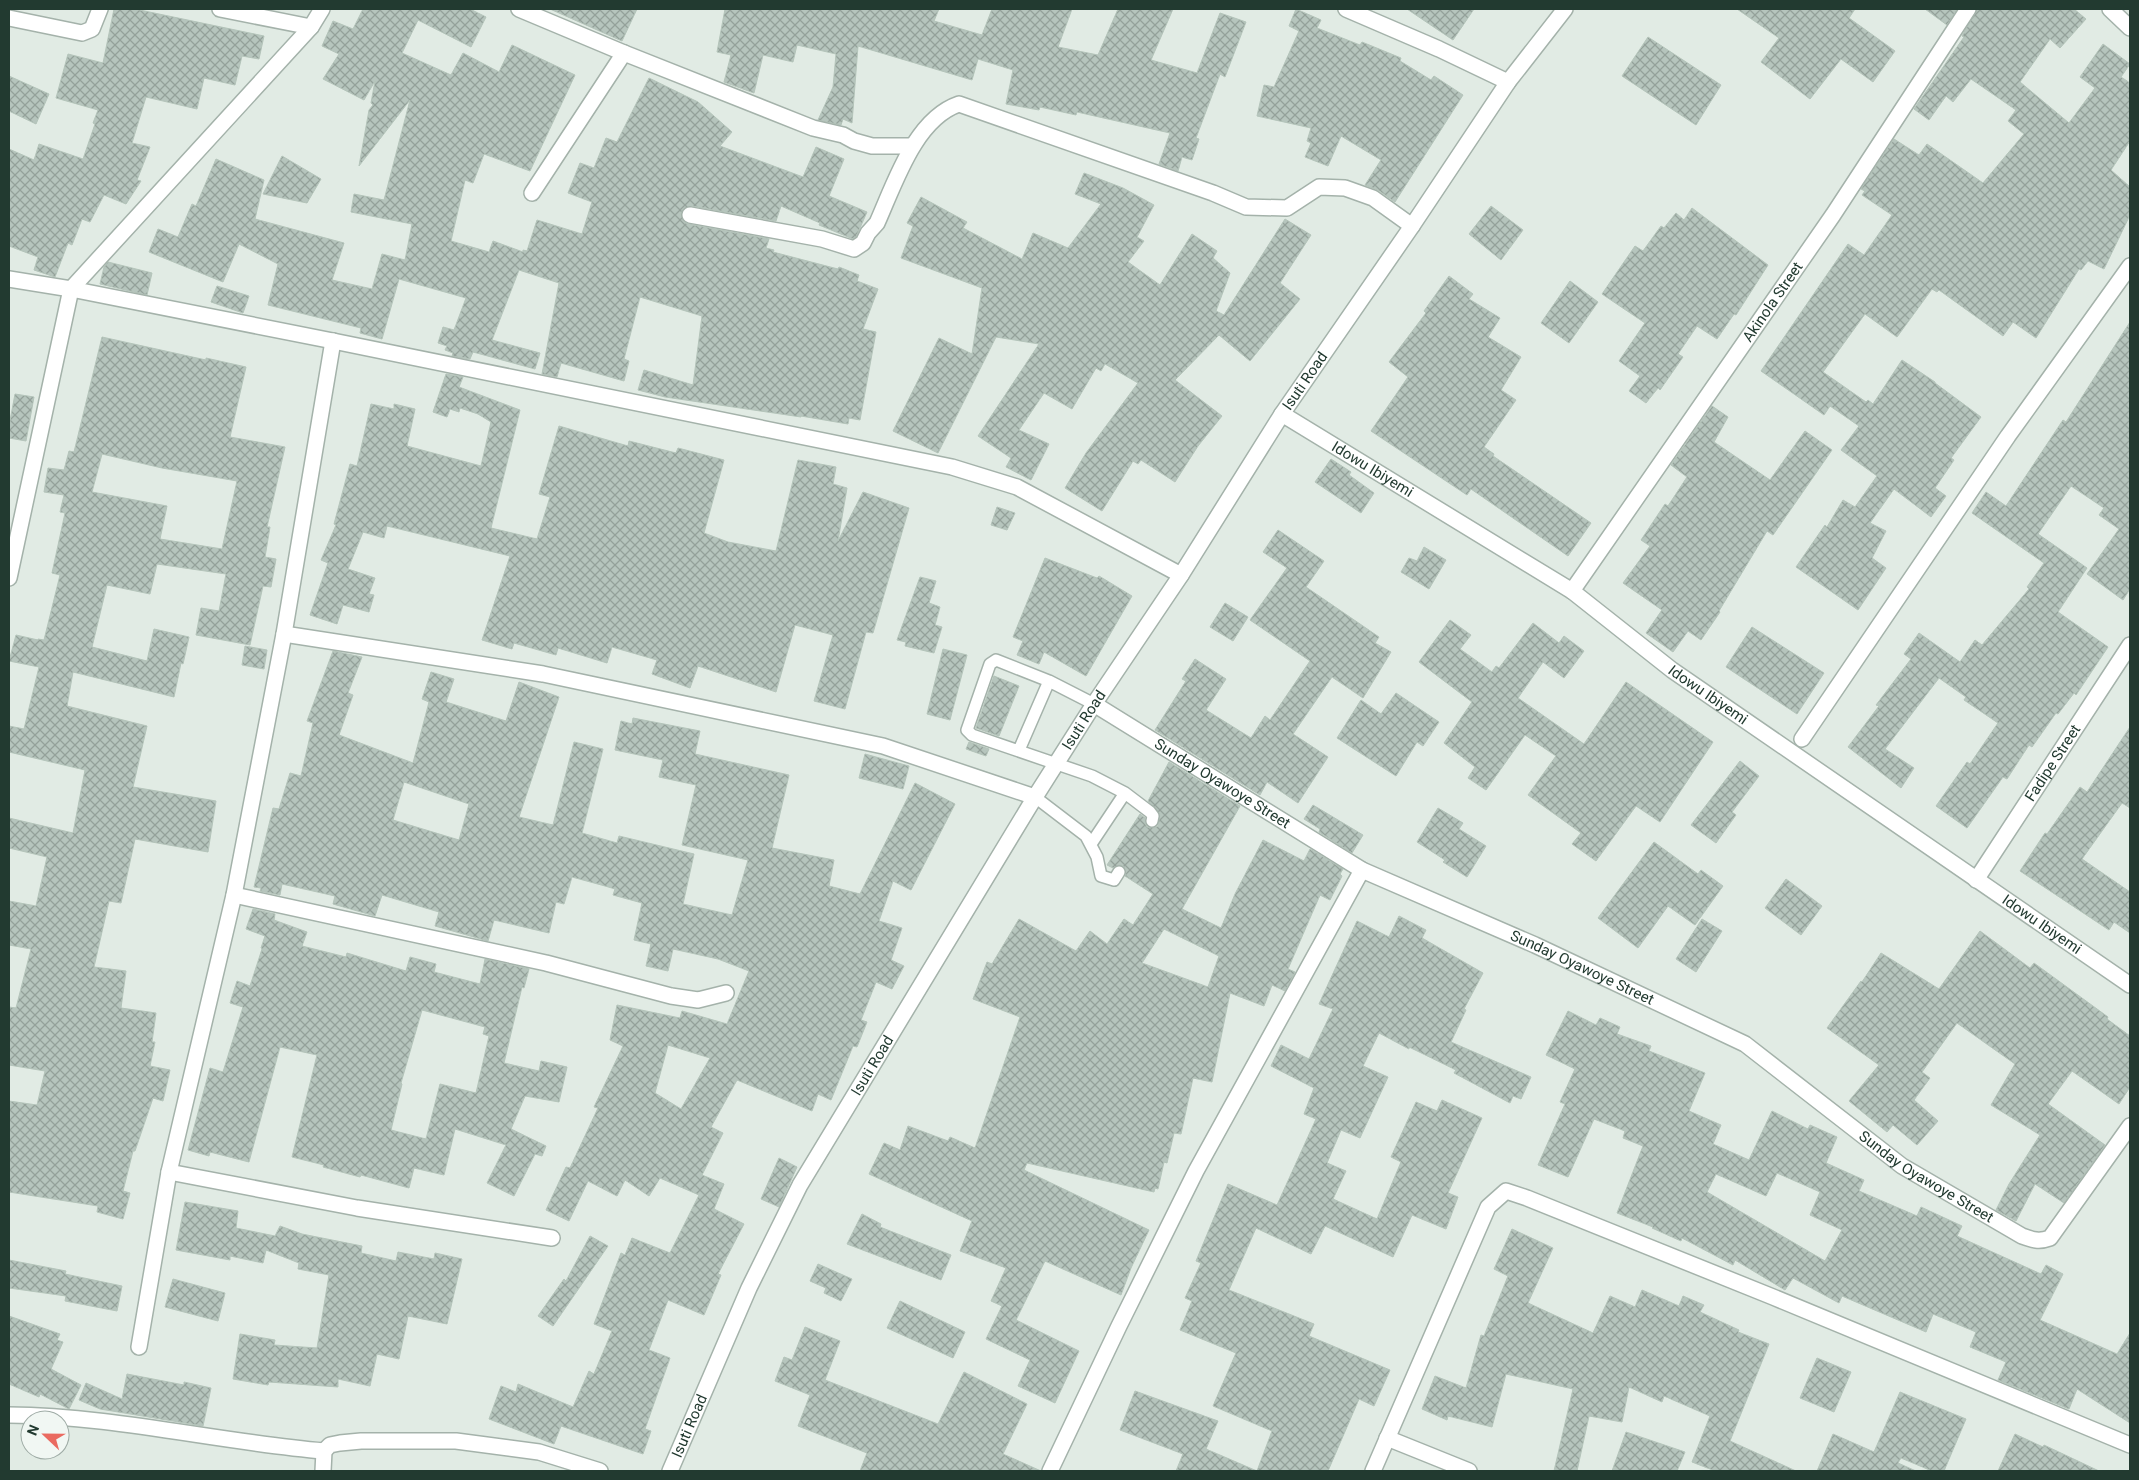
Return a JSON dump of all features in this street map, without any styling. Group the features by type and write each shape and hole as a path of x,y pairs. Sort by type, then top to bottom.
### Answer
{"street":[{"path":"9,18 82,34 92,29 100,9"},
{"path":"220,9 311,27"},
{"path":"9,578 71,289 311,27 322,9"},
{"path":"519,9 813,128 843,135 854,142 872,146 912,146"},
{"path":"1346,9 1439,49 1508,82"},
{"name":"Isuti Road","path":"670,1471 749,1288 800,1185 1056,762 1181,575 1282,414 1412,226 1508,82 1565,9"},
{"name":"Akinola Street","path":"1572,592 1833,215 1968,9"},
{"path":"2110,9 2130,28"},
{"path":"532,193 624,53"},
{"path":"690,215 822,239 854,249 864,243 868,233 877,223 912,146 936,118 949,107 960,104 1213,193 1246,207 1287,208 1318,187 1345,188 1372,198 1412,226"},
{"path":"1802,739 2008,436 2130,266"},
{"path":"9,279 71,289 333,341 952,467 1016,488 1181,575"},
{"path":"139,1347 169,1172 234,895 284,634 333,341"},
{"name":"Idowu Ibiyemi","path":"1282,414 1572,592 1672,670 2130,985"},
{"path":"284,634 542,674 873,744 1035,797"},
{"name":"Fadipe Street","path":"1976,880 2130,645"},
{"name":"Sunday Oyawoye Street","path":"1094,704 1362,870 1535,946 1745,1044 1902,1166 2022,1236 2042,1241 2050,1238 2130,1126"},
{"path":"1050,1471 1118,1326 1196,1171 1362,870"},
{"path":"234,895 510,954 671,996 698,1000 726,993"},
{"path":"169,1172 357,1208 552,1238"},
{"path":"1372,1471 1488,1206 1506,1191 1773,1296 2130,1445"},
{"path":"9,1415 81,1418 282,1447 324,1451"},
{"path":"1387,1438 1469,1471"},
{"path":"323,1471 324,1451 330,1445 362,1441 456,1441 539,1452 600,1471"}],"lane":[{"path":"1094,704 1049,681 996,660 990,664 967,730 972,734 1092,776 1125,793 1150,812 1153,816 1152,821"},
{"path":"1019,750 1049,681"},
{"path":"1091,844 1125,793"},
{"path":"1035,797 1086,836 1091,844 1101,876 1114,880 1119,872"}],"building":[{"path":"114,9 135,9 264,36 259,59 242,56 235,85 204,78 197,109 146,97 132,143 150,147 137,180 141,181 126,204 104,195 90,222 82,219 72,245 68,243 55,277 34,270 38,257 9,246 9,149 34,160 39,144 83,159 98,110 56,98 68,54 103,63"},
{"path":"363,9 470,9 486,17 471,47 418,20 402,53 451,75 463,53 499,72 512,45 575,75 530,171 484,154 473,183 465,180 451,241 489,252 493,241 523,252 523,250 527,251 537,220 582,234 592,202 568,193 580,163 594,168 606,138 617,142 649,78 698,102 732,132 720,146 803,177 816,147 844,159 829,196 867,212 856,237 853,239 781,206 776,221 692,206 683,209 681,214 684,222 688,224 769,239 766,248 774,250 773,252 838,269 839,267 859,275 857,281 878,289 863,329 876,332 860,420 849,418 848,424 665,397 638,390 644,370 693,385 702,316 640,297 624,359 629,361 624,381 561,363 557,377 542,374 559,283 519,270 492,340 540,353 535,369 473,352 470,359 452,356 453,353 445,350 447,346 438,343 443,327 454,330 466,298 399,279 382,339 360,333 361,328 268,305 278,264 239,244 223,282 149,252 158,229 178,237 192,204 196,206 216,159 264,180 255,219 344,243 332,280 372,289 382,254 405,260 412,224 351,212 354,194 384,200 410,100 359,166 369,110 373,105 371,103 375,81 364,100 323,79 339,54 322,46 333,21 353,29"},
{"path":"550,9 637,9 622,41"},
{"path":"725,9 939,9 934,21 982,35 992,9 1072,9 1058,47 1098,55 1118,9 1173,9 1151,60 1197,73 1220,13 1246,22 1225,77 1220,74 1196,138 1199,139 1192,160 1182,157 1178,171 1159,164 1170,133 1077,112 1076,115 1040,107 1039,110 1006,104 1013,70 978,59 972,80 858,46 852,123 843,119 841,125 818,120 833,87 836,54 797,45 793,62 763,55 754,93 724,82 731,55 717,52"},
{"path":"1296,9 1321,20 1317,28 1360,45 1362,42 1401,58 1400,61 1431,80 1434,76 1463,95 1395,202 1378,190 1365,185 1381,160 1341,136 1328,166 1305,157 1311,143 1307,141 1311,128 1257,116 1264,85 1274,87 1299,31 1289,26"},
{"path":"1407,9 1474,9 1453,40"},
{"path":"1737,9 1855,9 1849,18 1895,51 1873,82 1841,59 1810,99 1761,62 1779,38"},
{"path":"1925,9 1957,9 1947,25"},
{"path":"1977,9 2074,9 2086,19 2060,48 2050,39 2020,82 2069,123 2095,88 2080,77 2103,44 2130,64 2121,77 2130,83 2130,141 2111,170 2130,187 2130,215 2104,269 2088,261 2081,270 2079,269 2036,338 2013,322 2003,336 1939,290 1937,292 1932,289 1897,337 1865,314 1823,372 1866,402 1868,400 1873,404 1902,360 1981,417 1951,458 1954,460 1935,488 1946,496 1931,517 1894,489 1870,523 1886,531 1872,558 1886,568 1858,610 1796,567 1825,525 1827,527 1843,500 1855,507 1877,476 1841,450 1859,426 1830,406 1824,415 1761,371 1848,244 1864,255 1892,215 1862,195 1865,191 1861,189 1894,139 1919,155 1927,144 1983,183 2024,134 2008,121 2016,110 1971,79 1953,102 1946,96 1929,120 1914,109 1964,37 1962,36"},
{"path":"1648,37 1721,85 1696,125 1622,76"},
{"path":"9,76 49,94 36,124 9,111"},
{"path":"282,156 321,179 307,203 263,194"},
{"path":"1084,173 1123,188 1154,205 1137,237 1144,241 1128,262 1160,285 1192,234 1217,251 1213,258 1230,273 1216,311 1224,315 1285,219 1311,235 1280,283 1300,299 1250,361 1219,335 1175,380 1222,416 1198,446 1175,482 1141,460 1138,464 1133,461 1102,511 1065,488 1086,453 1138,383 1105,364 1101,371 1096,368 1072,409 1044,393 1019,430 1049,444 1031,480 1006,467 1011,458 978,436 1039,344 996,337 938,453 893,431 939,338 972,354 982,288 901,258 913,226 907,223 921,197 967,222 963,228 1022,259 1033,233 1068,248 1101,204 1075,194"},
{"path":"1491,206 1523,230 1501,260 1469,234"},
{"path":"1692,208 1768,265 1736,315 1734,314 1717,339 1697,326 1678,354 1683,357 1660,390 1658,388 1646,403 1629,391 1640,376 1619,361 1645,323 1602,294 1635,246 1643,251 1661,226 1664,228 1676,213 1684,220"},
{"path":"108,262 152,273 147,295 100,284 104,267"},
{"path":"1449,276 1473,294 1469,299 1500,318 1488,337 1521,357 1501,390 1516,400 1484,447 1494,454 1493,456 1591,523 1568,556 1471,489 1467,495 1371,431 1408,377 1389,362 1426,313 1424,311"},
{"path":"1570,281 1598,302 1569,343 1541,323"},
{"path":"217,286 249,296 243,313 211,302"},
{"path":"2130,322 2130,589 2123,600 2087,574 2119,529 2099,515 2104,508 2071,486 2038,534 2087,568 2058,612 2108,647 2076,695 2074,693 2058,714 2056,713 2032,747 2029,745 2007,779 2003,777 1967,828 1936,806 1967,762 1970,764 1998,723 1964,700 1966,697 1939,678 1885,749 1914,768 1901,788 1848,747 1879,706 1876,705 1911,659 1904,654 1919,633 1960,662 1975,640 1982,645 2029,589 2027,587 2044,563 1972,513 1986,492 2006,506 2063,420 2066,422"},
{"path":"102,337 246,367 230,437 285,447 267,527 270,527 265,557 276,559 271,587 263,586 250,645 196,635 201,608 219,611 226,574 157,564 150,594 107,585 92,647 147,661 154,629 189,637 174,697 73,672 67,706 147,726 133,787 216,801 208,852 135,839 121,903 109,901 94,967 126,971 121,1008 156,1013 152,1042 155,1042 150,1066 170,1070 163,1101 153,1098 135,1151 133,1151 123,1191 130,1193 123,1219 97,1212 98,1206 9,1192 9,1101 37,1105 45,1071 9,1065 9,1007 16,1008 31,949 9,945 9,901 36,906 47,857 9,848 9,818 73,833 85,770 9,752 9,726 24,729 39,667 9,661 16,635 44,640 60,575 52,573 65,513 60,512 64,495 44,492 48,468 64,470 69,451 74,452","holes":["102,454 162,468 237,481 222,549 160,539 167,506 92,492"]},
{"path":"446,374 463,377 459,387 520,410 491,528 537,539 550,497 539,494 559,426 628,446 629,441 676,453 678,448 724,460 704,533 728,542 776,551 798,460 836,467 833,484 847,488 838,541 863,492 909,508 873,633 866,632 845,709 814,701 833,635 795,625 776,692 698,666 690,688 652,674 657,660 612,647 607,663 558,648 556,655 514,643 512,649 482,640 510,556 387,526 384,538 363,532 348,569 375,578 369,594 374,595 369,612 343,605 337,624 310,615 328,563 321,560 336,525 334,524 350,464 357,466 371,404 394,409 394,404 415,409 407,446 481,466 491,422 478,414 460,408 459,412 450,409 447,417 433,412"},
{"path":"15,394 34,397 26,441 9,438 9,426"},
{"path":"1712,406 1728,417 1714,442 1770,480 1805,431 1832,450 1773,535 1767,531 1720,612 1701,640 1688,631 1673,652 1646,633 1662,610 1623,583 1650,546 1641,540 1665,504 1668,506 1687,477 1671,465"},
{"path":"1331,459 1351,472 1349,475 1374,493 1361,513 1315,482"},
{"path":"997,507 1015,513 1007,530 991,525"},
{"path":"1278,530 1324,561 1306,587 1379,637 1375,643 1391,652 1363,698 1332,677 1293,734 1328,757 1298,803 1267,782 1260,795 1155,730 1186,681 1182,679 1195,659 1226,679 1206,710 1251,738 1265,716 1270,720 1310,661 1250,620 1287,568 1263,552"},
{"path":"1424,547 1446,560 1429,589 1401,572 1409,558 1417,561"},
{"path":"1045,558 1097,578 1099,576 1132,596 1086,676 1044,652 1039,664 1017,655 1023,641 1013,637"},
{"path":"920,577 936,581 929,603 940,607 935,625 942,627 934,653 905,646 906,642 897,640"},
{"path":"1225,603 1248,617 1233,641 1210,627"},
{"path":"1450,620 1471,635 1460,649 1492,672 1496,666 1499,668 1533,623 1559,643 1564,636 1584,651 1564,678 1543,662 1518,698 1584,744 1626,682 1713,742 1660,822 1636,806 1596,861 1572,844 1581,833 1528,795 1556,756 1525,735 1486,790 1468,778 1475,767 1444,743 1472,702 1419,662"},
{"path":"1752,627 1824,673 1797,714 1726,667"},
{"path":"245,646 267,650 264,669 242,665"},
{"path":"943,649 967,655 950,720 927,714"},
{"path":"333,651 362,657 348,693 353,695 339,735 413,763 429,702 422,699 431,672 454,679 446,702 506,721 519,682 559,697 519,817 553,825 574,742 603,749 582,833 617,843 619,836 694,854 683,904 732,915 748,860 682,845 696,785 659,777 663,760 615,750 621,721 632,724 633,718 700,731 695,754 789,775 772,848 834,860 829,886 860,894 915,783 955,804 911,890 893,881 879,921 902,928 891,960 904,966 892,989 876,982 861,1020 867,1022 857,1047 853,1046 831,1100 818,1094 812,1111 737,1080 711,1127 723,1133 702,1175 724,1184 714,1209 744,1224 718,1274 721,1275 704,1315 668,1300 649,1350 670,1358 645,1429 651,1431 643,1454 561,1426 554,1444 489,1419 501,1386 516,1392 518,1384 573,1407 589,1371 594,1374 612,1331 594,1324 621,1253 625,1255 632,1238 670,1253 699,1195 660,1178 649,1196 625,1180 617,1196 588,1181 569,1221 546,1210 566,1167 570,1168 598,1108 594,1107 623,1046 610,1040 617,1005 680,1018 682,1011 727,1024 749,971 718,959 673,949 668,971 646,966 651,944 634,940 642,903 613,895 615,889 572,877 564,904 556,902 549,933 494,920 488,941 435,926 439,912 382,895 375,916 333,904 335,896 282,884 280,895 260,891 261,888 254,887 273,808 279,809 290,773 301,776 313,723 307,721","holes":["404,782 469,804 459,840 393,820","668,1045 710,1058 681,1109 655,1093"]},
{"path":"994,676 1019,686 999,736 976,728"},
{"path":"1396,693 1439,722 1423,746 1417,742 1396,776 1337,738 1361,700 1381,714"},
{"path":"2130,727 2130,808 2122,803 2082,859 2130,892 2130,933 2114,922 2109,930 2020,871 2045,833 2047,834 2080,787 2087,792"},
{"path":"969,742 989,749 986,756 966,749"},
{"path":"865,754 909,766 903,789 859,778"},
{"path":"1740,761 1759,776 1732,812 1736,815 1716,843 1691,825"},
{"path":"1169,762 1240,806 1182,909 1221,928 1235,894 1263,840 1304,861 1310,849 1343,869 1340,874 1342,876 1330,900 1320,895 1288,969 1295,972 1285,991 1272,985 1264,1006 1230,993 1212,1082 1193,1078 1181,1134 1174,1133 1167,1163 1164,1162 1158,1189 1155,1188 1154,1192 1027,1163 1024,1170 1149,1230 1121,1295 1045,1261 1016,1320 1079,1351 1055,1403 1018,1386 1030,1360 986,1339 1002,1306 991,1301 1006,1268 960,1251 972,1221 869,1174 884,1143 900,1150 908,1126 948,1141 950,1137 975,1148 1020,1017 973,999 987,962 992,964 1019,919 1076,951 1090,931 1107,944 1124,919 1133,925 1153,894 1125,876 1126,872 1123,866 1119,865 1113,868 1107,865 1140,814 1145,818 1147,827 1154,828 1158,826 1160,814 1148,801","holes":["1164,929 1219,956 1208,987 1142,963"]},
{"path":"1313,805 1363,835 1352,853 1319,832 1320,829 1304,819"},
{"path":"1438,808 1463,823 1459,829 1486,846 1467,877 1417,842"},
{"path":"1654,842 1698,874 1701,870 1723,886 1695,925 1668,906 1638,948 1598,918"},
{"path":"1786,879 1822,906 1801,935 1765,908"},
{"path":"253,909 275,914 274,920 307,932 302,946 346,957 347,953 406,971 410,957 436,964 434,972 480,984 485,959 529,969 524,988 522,987 504,1063 539,1071 541,1061 567,1067 559,1102 525,1096 511,1129 546,1146 542,1156 535,1154 514,1196 487,1183 506,1145 455,1129 444,1175 414,1168 409,1188 361,1175 360,1177 292,1157 317,1055 280,1047 249,1162 210,1152 209,1156 188,1150 210,1068 223,1072 243,1007 230,1003 237,981 250,986 262,949 265,936 246,929","holes":["422,1010 485,1027 483,1034 489,1036 476,1093 440,1084 426,1139 391,1130 401,1083"]},
{"path":"1399,916 1426,930 1422,938 1483,973 1464,1009 1466,1010 1451,1042 1531,1077 1521,1099 1513,1096 1510,1103 1454,1073 1456,1070 1379,1033 1363,1066 1388,1077 1360,1138 1341,1130 1327,1163 1346,1171 1333,1199 1377,1219 1401,1162 1391,1157 1416,1102 1437,1111 1442,1100 1482,1118 1448,1193 1458,1197 1446,1229 1412,1215 1393,1257 1325,1226 1311,1254 1256,1228 1229,1290 1314,1324 1309,1336 1390,1370 1374,1406 1359,1399 1328,1471 1257,1471 1272,1431 1213,1406 1236,1353 1180,1330 1192,1301 1185,1298 1201,1263 1196,1261 1228,1184 1277,1205 1316,1119 1304,1114 1314,1088 1271,1066 1281,1045 1309,1059 1333,1009 1319,1004 1357,921 1389,937"},
{"path":"1702,919 1722,931 1696,972 1676,959"},
{"path":"1980,931 2030,968 2034,963 2108,1017 2107,1019 2130,1036 2130,1087 2119,1104 2072,1071 2048,1104 2105,1145 2064,1203 2035,1184 2016,1221 1996,1210 2009,1184 2040,1135 1991,1105 2015,1064 1957,1023 1922,1072 1930,1078 1914,1100 1938,1121 1917,1145 1893,1125 1887,1132 1849,1101 1879,1065 1827,1028 1862,982 1881,953 1939,989"},
{"path":"1568,1011 1596,1025 1600,1018 1620,1027 1617,1034 1651,1046 1649,1051 1705,1073 1689,1111 1721,1125 1713,1144 1749,1160 1772,1111 1808,1129 1810,1125 1837,1137 1826,1163 1864,1180 1859,1191 1917,1216 1921,1207 1962,1226 1957,1236 2041,1274 2046,1265 2063,1274 2040,1320 2117,1354 2130,1333 2130,1423 2077,1389 2069,1409 1998,1380 2006,1362 1970,1347 1976,1332 1933,1314 1926,1332 1842,1296 1839,1303 1793,1278 1785,1290 1735,1260 1733,1265 1682,1238 1681,1241 1653,1227 1617,1213 1643,1146 1623,1138 1625,1131 1594,1119 1568,1177 1538,1165 1565,1104 1560,1102 1575,1069 1546,1055","holes":["1777,1173 1820,1192 1810,1215 1842,1230 1825,1261 1707,1192 1716,1174 1766,1196"]},
{"path":"779,1158 797,1167 779,1207 761,1199"},
{"path":"185,1202 238,1211 236,1228 275,1236 280,1226 302,1234 362,1246 361,1253 396,1261 398,1252 434,1259 435,1253 462,1259 447,1324 408,1316 399,1359 377,1354 370,1386 338,1379 338,1387 269,1382 268,1385 233,1379 240,1334 275,1340 274,1345 317,1348 329,1275 298,1269 299,1263 266,1250 263,1263 230,1256 230,1260 176,1250"},
{"path":"862,1214 881,1224 880,1227 951,1255 941,1280 847,1244"},
{"path":"1512,1229 1553,1248 1528,1303 1593,1333 1610,1296 1635,1307 1642,1290 1679,1306 1683,1296 1704,1305 1700,1312 1739,1330 1738,1332 1769,1344 1730,1441 1796,1471 1715,1471 1692,1462 1710,1416 1664,1396 1662,1402 1629,1387 1622,1422 1589,1416 1577,1471 1554,1471 1573,1389 1506,1374 1492,1427 1448,1416 1447,1420 1422,1409 1435,1376 1466,1388 1481,1335 1484,1336 1508,1276 1494,1269"},
{"path":"590,1236 608,1246 553,1326 538,1316 564,1279 566,1281"},
{"path":"9,1260 66,1271 65,1274 122,1286 117,1311 65,1301 66,1296 9,1288"},
{"path":"818,1264 852,1279 841,1301 824,1293 826,1288 810,1281"},
{"path":"173,1279 225,1293 218,1321 165,1307"},
{"path":"900,1301 965,1332 953,1358 887,1328"},
{"path":"9,1316 60,1334 57,1340 63,1342 51,1369 81,1385 69,1409 40,1394 39,1397 9,1384"},
{"path":"805,1327 840,1341 825,1380 938,1424 964,1372 1027,1404 1003,1454 1041,1471 860,1471 867,1453 798,1426 810,1395 775,1381 784,1357 792,1360"},
{"path":"1817,1358 1851,1372 1834,1412 1800,1398"},
{"path":"127,1374 211,1388 203,1426 100,1409 79,1400 86,1383 122,1399"},
{"path":"1135,1391 1218,1421 1206,1449 1257,1471 1176,1471 1183,1454 1120,1430"},
{"path":"1900,1392 1966,1419 1944,1471 1932,1471 1901,1458 1898,1463 1916,1471 1817,1471 1833,1434 1874,1452"},
{"path":"1626,1432 1685,1452 1677,1471 1612,1471"},
{"path":"2015,1434 2043,1447 2044,1445 2099,1471 1998,1471"}]}
